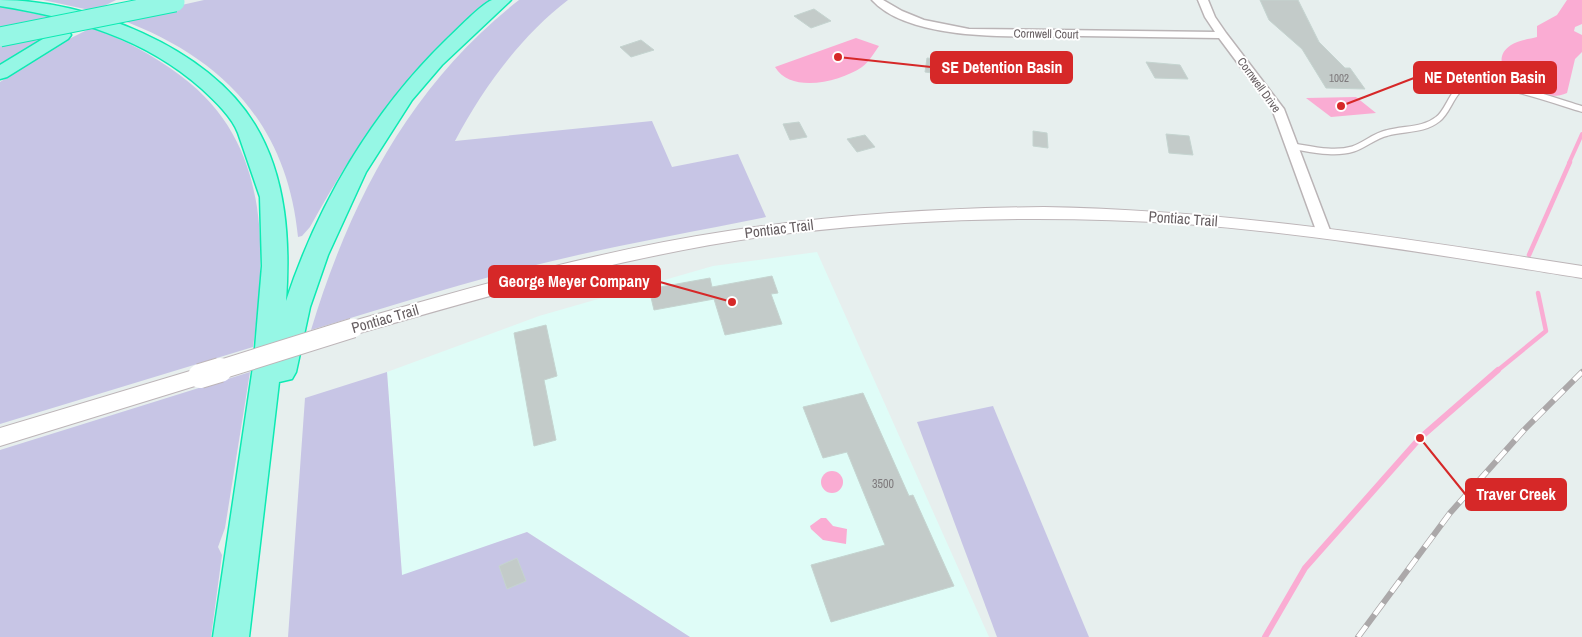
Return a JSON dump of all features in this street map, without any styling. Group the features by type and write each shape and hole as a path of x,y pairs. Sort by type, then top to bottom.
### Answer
{"highway":[{"path":"250,637 279,385 300,298 326,228 373,142 398,106 435,62 503,0"},
{"path":"0,1 64,13 116,28 146,42 186,66 215,89 244,122 261,163 272,202 274,247 271,324 231,637"},
{"path":"0,38 179,1"},
{"path":"0,73 62,35 125,2"}],"main road":[{"name":"Pontiac Trail","path":"0,437 352,328 512,283 629,255 740,234 854,220 1017,213 1097,215 1233,223 1324,233 1582,272"}],"street":[{"name":"Cornwell Court","path":"876,0 912,19 943,28 969,32 1222,35"},
{"name":"Cornwell Drive","path":"1203,0 1210,17 1222,35 1278,109 1324,233"}],"lane":[{"path":"1292,146 1323,151 1351,150 1380,135 1427,126 1441,117 1460,88 1467,85 1503,88 1582,109"}],"shaded area":[{"path":"43,0 116,0 94,11"},
{"path":"204,0 491,0 462,24 411,76 368,133 310,227 302,236 298,237 291,197 280,161 264,128 243,100 218,75 189,53 156,35 119,19"},
{"path":"519,0 568,0 534,30 504,64 478,102 455,141 652,121 672,167 738,154 766,217 627,244 514,270 311,330 345,236 365,191 389,148 416,107 446,69 481,33"},
{"path":"1567,0 1582,0 1582,24 1575,27 1574,31 1582,35 1582,52 1575,59 1567,93 1554,96 1527,90 1506,73 1502,63 1503,54 1514,43 1537,37 1537,26 1557,15"},
{"path":"0,6 64,20 0,33"},
{"path":"91,28 138,48 181,76 210,103 232,132 247,165 256,199 260,235 258,310 253,347 0,424 0,82 63,42"},
{"path":"50,35 0,64 0,43"},
{"path":"856,38 879,46 864,65 841,77 829,81 804,83 782,75 775,67"},
{"path":"1356,97 1376,113 1331,117 1306,98"},
{"path":"817,252 989,637 690,637 527,532 402,576 387,372 539,316 713,266"},
{"path":"250,372 225,528 218,547 222,555 211,637 0,637 0,450"},
{"path":"387,372 402,575 527,532 690,637 288,637 305,398"},
{"path":"993,406 1089,637 997,637 917,422"},
{"path":"832,471 840,474 843,482 840,490 832,493 824,490 821,482 824,474"},
{"path":"821,518 826,518 833,526 847,529 846,544 823,540 811,529 810,526"}],"building":[{"path":"1260,0 1298,0 1319,42 1345,68 1350,68 1365,89 1326,88 1302,49 1269,20"},
{"path":"814,9 831,21 811,28 794,16"},
{"path":"641,40 654,50 631,57 620,47"},
{"path":"927,58 959,61 957,79 932,77 932,73 925,72"},
{"path":"1146,62 1180,65 1188,79 1155,78"},
{"path":"799,122 807,137 790,140 783,124"},
{"path":"1033,131 1047,133 1048,148 1033,146"},
{"path":"1166,134 1189,136 1193,155 1169,153"},
{"path":"865,135 875,147 857,152 847,139"},
{"path":"772,276 778,293 771,294 782,324 725,335 714,299 654,310 649,289 710,278 712,287"},
{"path":"546,325 557,376 544,380 556,440 534,446 514,333"},
{"path":"863,393 909,496 913,495 954,586 831,622 811,565 885,545 847,452 823,458 803,407"},
{"path":"517,558 526,581 507,589 499,566"}],"waterway":[{"path":"1569,163 1582,134"},
{"path":"1529,255 1570,162"},
{"path":"1497,371 1546,331 1538,293"},
{"path":"1265,637 1305,568 1420,438 1498,370"}],"railway":[{"path":"1358,637 1450,513 1524,430 1582,372"}],"place":[{"name":"SE Detention Basin","path":"838,57"},
{"name":"NE Detention Basin","path":"1341,106"},
{"name":"George Meyer Company","path":"732,302"},
{"name":"Traver Creek","path":"1420,438"}]}
